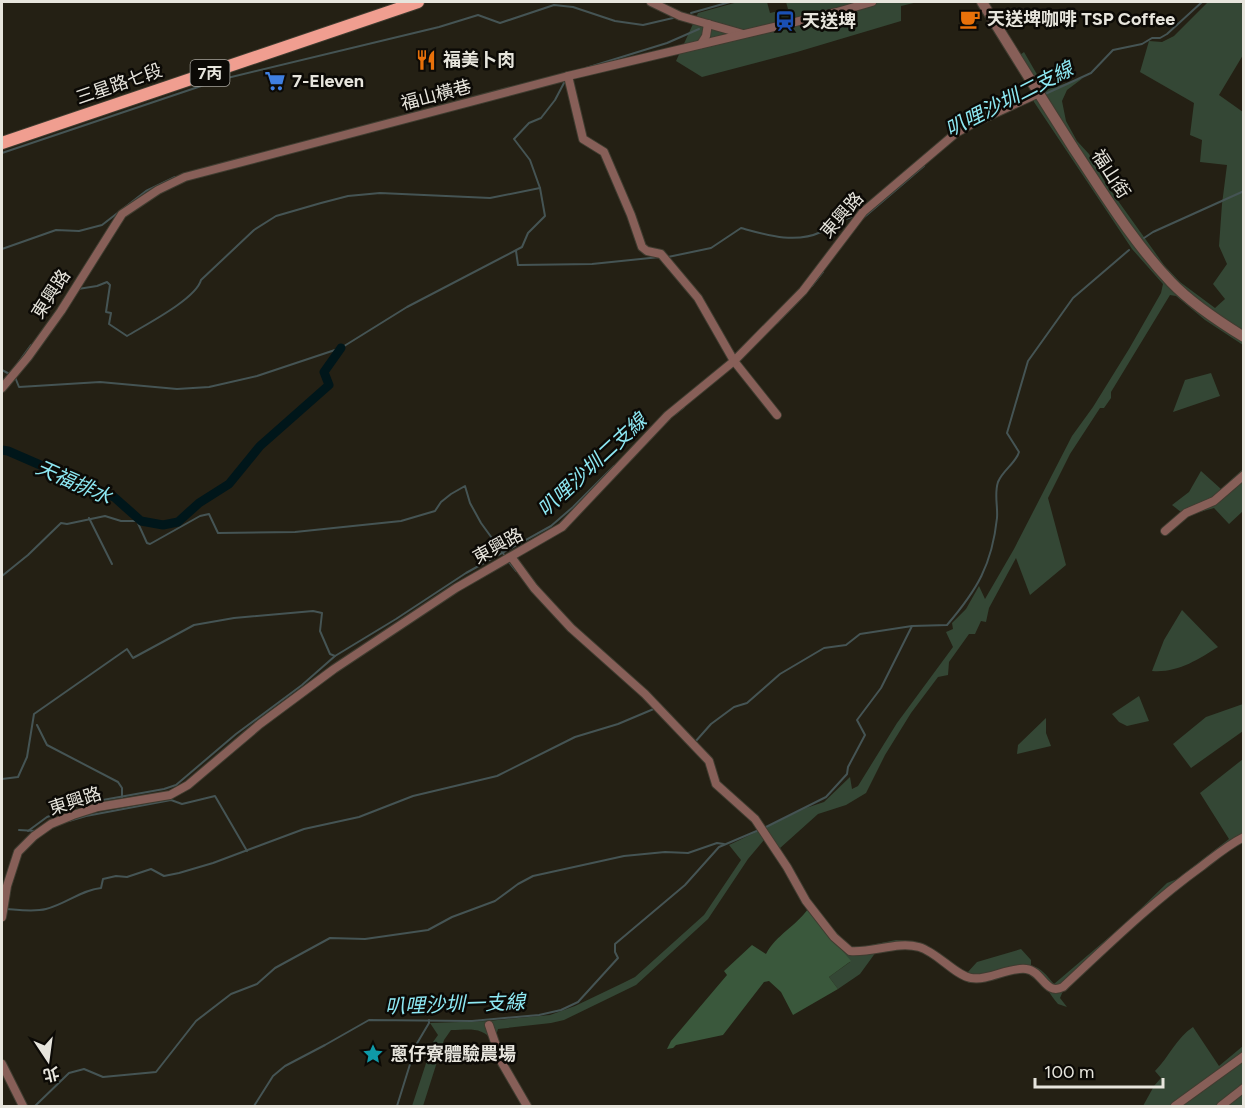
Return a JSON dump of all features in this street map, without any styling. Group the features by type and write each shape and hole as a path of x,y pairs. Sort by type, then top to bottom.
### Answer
{"main road":[{"name":"三星路七段","path":"2,143 418,2"}],"street":[{"path":"651,2 680,16 743,34"},
{"name":"福山橫巷","path":"122,214 158,189 185,177 568,76 872,2"},
{"name":"福山街","path":"982,2 1111,205 1138,243 1172,282 1212,316 1244,337"},
{"path":"701,44 708,24"},
{"path":"568,76 583,139 604,152 632,215 642,247 647,251 661,254 698,298 734,361 777,415"},
{"name":"東興路","path":"2,917 12,867 18,852 34,836 51,824 73,815 98,807 170,795 188,785 260,724 334,669 456,588 512,558 562,527 668,415 734,361 803,291 863,212 956,133 1039,93"},
{"name":"東興路","path":"2,388 61,311 122,214"},
{"path":"1165,531 1186,513 1214,501 1244,475"},
{"path":"512,558 534,588 571,628 645,694 709,761 716,784 755,819 787,867 806,901 834,937 850,951 912,946 928,950 968,977 982,977 1029,969 1037,974 1049,988 1056,990 1063,987 1147,910 1187,877 1244,837"},
{"path":"489,1025 502,1063 527,1107"},
{"path":"1175,1107 1244,1056"},
{"path":"2,1064 23,1107"},
{"path":"1221,1107 1244,1089"}],"green space":[{"path":"738,2 767,2 770,13 788,9 786,2 918,2 901,6 901,21 702,77 676,61 698,13"},
{"path":"1208,2 1243,4 1243,55 1219,95 1243,112 1243,345 1205,320 1176,296 1170,295 1111,392 1111,398 1104,408 1100,408 1070,454 1048,498 1066,565 1030,595 1016,558 989,608 986,622 981,621 975,634 969,634 949,662 948,675 938,677 911,713 885,755 866,793 846,805 818,814 779,849 821,916 849,946 856,948 896,940 914,941 934,950 967,973 977,962 1021,949 1031,960 1031,966 1041,970 1054,984 1128,921 1167,883 1177,879 1229,839 1200,793 1243,759 1243,842 1218,857 1172,892 1063,991 1060,998 1067,1007 1058,1004 1034,975 1020,973 969,983 929,954 911,949 876,952 860,974 838,989 829,977 850,962 764,840 748,859 708,919 636,985 564,1020 498,1029 494,1042 480,1031 451,1030 444,1040 423,1106 412,1106 433,1042 438,1035 430,1023 488,1021 550,1015 575,1006 635,977 704,915 741,860 729,845 806,808 824,802 850,777 852,789 858,786 897,723 953,647 946,632 953,629 952,623 966,609 979,586 985,599 1014,549 1072,436 1129,349 1161,293 1163,284 1132,249 1034,102 1030,93 1032,92 1013,60 1024,52 1048,89 1083,78 1067,90 1062,101 1066,121 1077,141 1089,154 1106,184 1164,265 1180,282 1215,308 1225,299 1213,284 1227,264 1219,246 1227,165 1200,162 1202,140 1190,135 1194,103 1140,72 1149,41 1162,42 1174,36"},
{"path":"1211,373 1220,396 1173,412 1185,380"},
{"path":"1243,469 1243,511 1229,524 1214,508 1186,516 1172,505 1189,492 1201,471 1221,489"},
{"path":"1182,610 1218,647 1179,668 1152,671 1164,640"},
{"path":"1139,696 1149,721 1127,726 1119,722 1112,714"},
{"path":"1243,704 1243,731 1191,768 1173,744 1206,717"},
{"path":"1046,718 1046,733 1051,746 1017,754 1018,745"},
{"path":"808,909 851,961 829,977 838,989 793,1015 781,992 769,981 764,982 723,1035 667,1049 671,1041 727,975 724,971 752,945 766,954 775,941"},
{"path":"1193,1027 1219,1066 1243,1046 1243,1106 1143,1106 1161,1078 1155,1071 1182,1036"}],"waterway":[{"path":"691,13 730,2"},
{"name":"叭哩沙圳二支線","path":"1043,95 1091,73 1113,50 1142,44 1152,38 1160,38 1167,34 1202,2"},
{"path":"2,153 219,80 439,27 478,15 500,23 554,5 573,7 615,21 643,25 673,18"},
{"path":"586,68 667,43 699,29"},
{"path":"78,289 107,282 110,285 106,312 111,313 109,324 127,336 190,295 201,280 254,230 276,216 348,196 380,193 490,198 540,188 530,160 514,139 529,123 541,118 555,100 565,81"},
{"name":"叭哩沙圳二支線","path":"862,219 924,166"},
{"path":"2,249 56,230 79,231 102,225 146,191 175,177"},
{"path":"2,370 15,377 19,387 100,382 177,389 209,387 257,376 341,348 407,307 522,247 528,233 545,216 540,188"},
{"name":"叭哩沙圳一支線","path":"1144,238 1244,191"},
{"path":"668,257 711,248 741,228 791,238 811,236 851,217"},
{"name":"叭哩沙圳一支線","path":"695,742 711,724 734,707 747,703 780,674 824,648 846,645 860,634 912,626 947,625 975,588 991,550 997,518 998,482 1019,452 1007,433 1028,361 1073,298 1129,250"},
{"path":"516,251 518,265 592,264 660,257"},
{"name":"叭哩沙圳二支線","path":"812,286 823,272"},
{"name":"叭哩沙圳二支線","path":"777,323 802,297"},
{"path":"15,367 31,345"},
{"name":"天福排水","path":"2,450 114,497 141,521 163,525 178,522 199,503 229,484 260,446 329,385 324,372 341,348"},
{"name":"叭哩沙圳二支線","path":"674,415 684,407"},
{"path":"28,831 47,817 86,803 176,785 236,734 302,685 335,656 466,573 551,526 614,466"},
{"name":"天福排水","path":"2,576 61,523 67,524 105,516 121,521 137,521 147,543 150,544 200,516 209,514 218,533 295,532 401,521 435,511 441,502 465,486 470,503 481,523 505,556"},
{"path":"89,518 112,564"},
{"path":"508,561 516,571"},
{"name":"叭哩沙圳二支線","path":"2,779 18,777 27,757 34,714 127,649 133,658 194,625 234,618 313,611 322,613 320,631 330,654 335,656"},
{"name":"叭哩沙圳一支線","path":"764,828 826,797 847,774 848,767 865,735 857,720 881,688 912,626"},
{"path":"7,909 32,911 46,909 87,891 101,888 103,879 116,876 127,877 151,869 164,876 179,873 213,863 304,829 359,817 413,796 497,776 575,737 618,724 656,708"},
{"path":"37,725 47,745 118,782 122,788 122,797"},
{"path":"69,821 171,800 182,804 215,796 247,851"},
{"path":"19,830 36,831"},
{"name":"叭哩沙圳一支線","path":"254,1106 273,1076 285,1066 369,1020 472,1021 539,1015 561,1010 578,1002 618,958 615,944 685,885 719,847 759,830"},
{"path":"35,1106 69,1073 84,1069 103,1077 156,1072 196,1021 231,994 257,984 275,968 330,938 365,939 428,930 452,917 495,901 533,876 624,856 665,852 688,853 717,843 724,844"},
{"path":"397,1106 416,1045 429,1020"}],"place":[{"name":"天送埤咖啡 TSP Coffee","path":"970,19"},
{"name":"天送埤","path":"785,21"},
{"name":"福美卜肉","path":"426,60"},
{"name":"7-Eleven","path":"275,81"},
{"name":"蔥仔寮體驗農場","path":"373,1054"}]}
